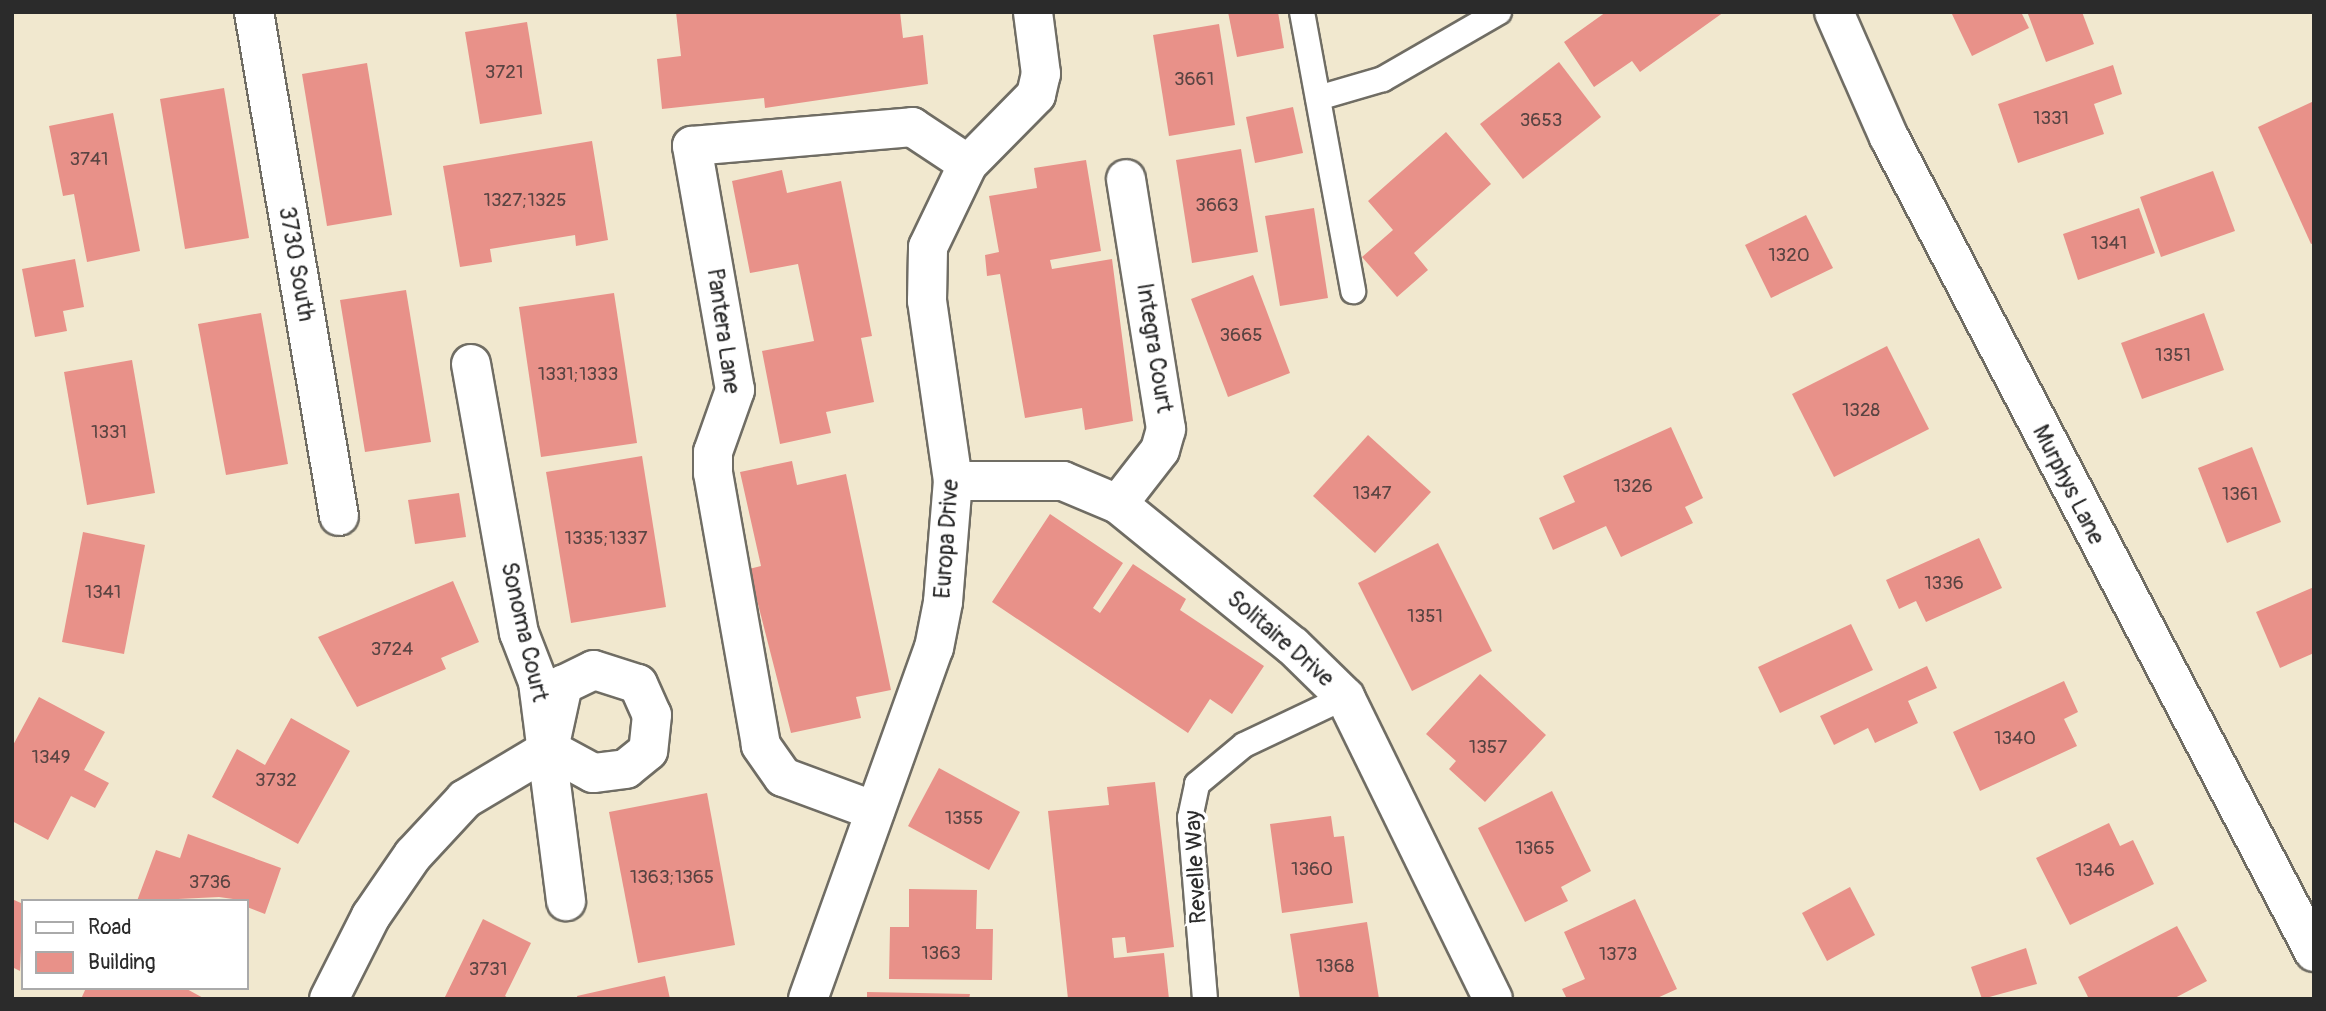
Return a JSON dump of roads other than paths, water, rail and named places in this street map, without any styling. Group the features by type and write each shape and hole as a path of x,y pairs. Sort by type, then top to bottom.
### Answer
{"street":[{"name":"3730 South","path":"254,12 339,516"},
{"name":"Europa Drive","path":"807,999 934,648 953,481 926,272 937,222 968,164 1035,95 1041,74 1032,12"},
{"name":"Murphys Lane","path":"1834,12 1896,149 2314,952"},
{"name":"Pantera Lane","path":"875,811 783,778 761,745 712,474 735,390 692,146 912,127 968,164"},
{"name":"Integra Court","path":"1118,505 1160,450 1166,429 1126,179"},
{"name":"Sonoma Court","path":"471,364 519,633 538,681 549,749 566,901"},
{"name":"Solitaire Drive","path":"953,481 1063,481 1118,505 1293,646 1345,698 1493,999"},
{"path":"329,999 371,916 413,855 465,799 549,749"}],"lane":[{"path":"1302,12 1353,291"},
{"path":"1318,98 1383,79 1499,12"},
{"name":"Revelle Way","path":"1205,999 1190,818 1197,784 1244,746 1345,698"}]}
